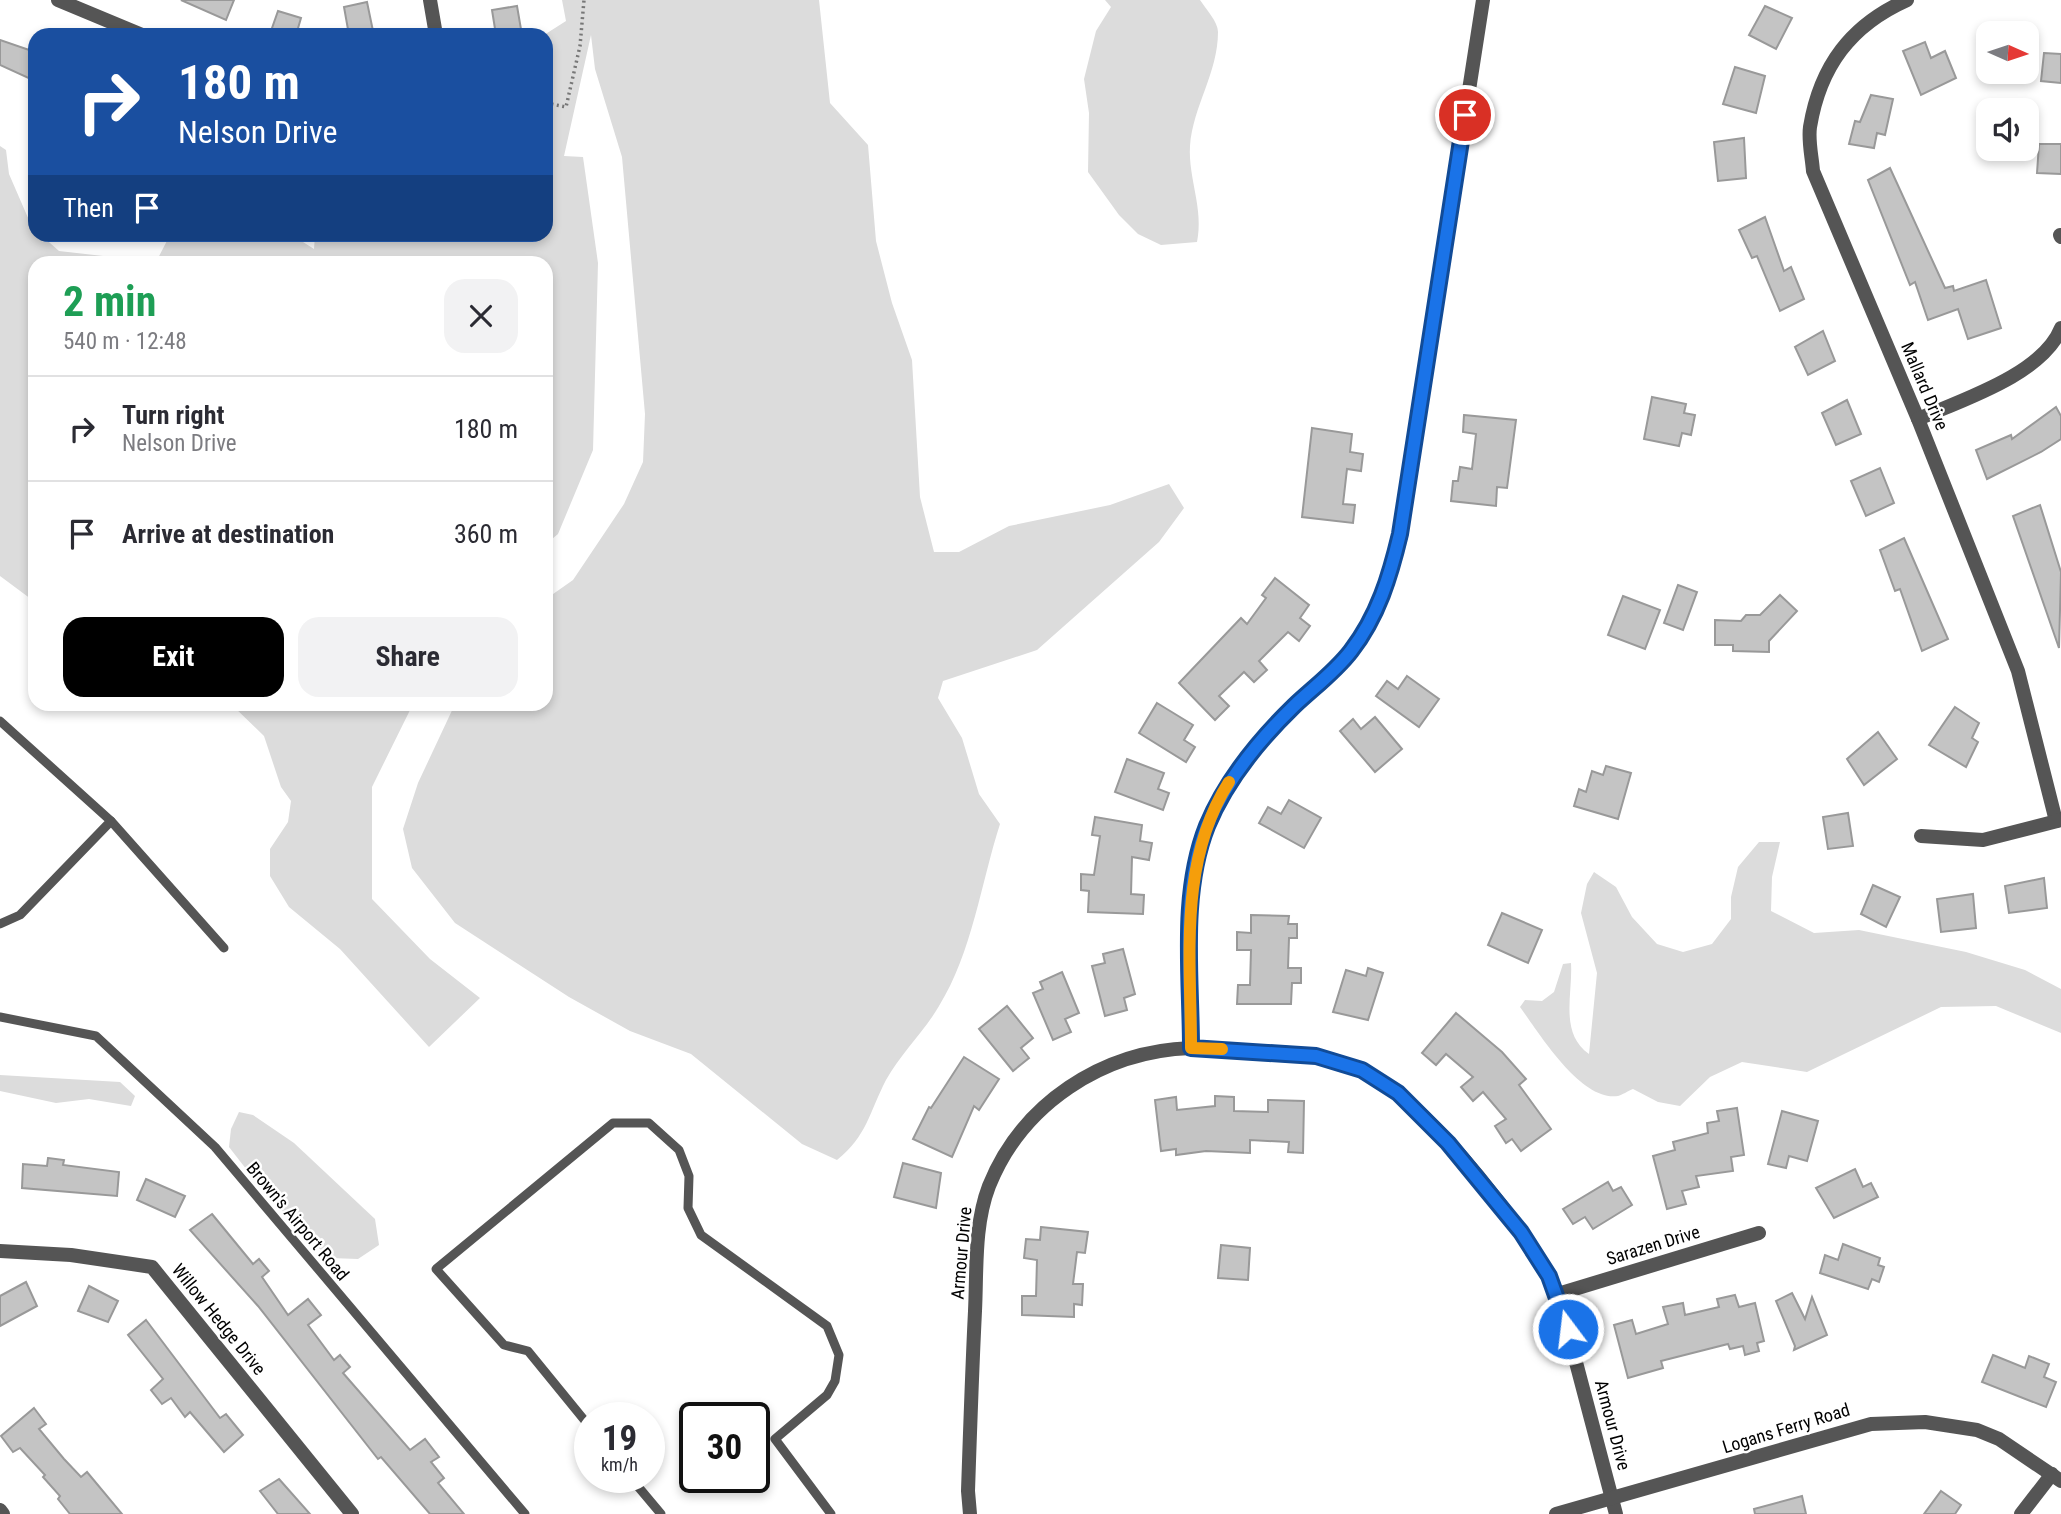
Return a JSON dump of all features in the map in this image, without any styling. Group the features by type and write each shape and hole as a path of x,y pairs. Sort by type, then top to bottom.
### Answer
{"street":[{"path":"58,0 125,28"},
{"path":"430,0 435,28"},
{"path":"1191,1048 1191,898 1206,829 1227,786 1260,742 1351,651 1367,628 1391,569 1400,534 1483,0"},
{"name":"Mallard Drive","path":"1907,0 1853,32 1826,74 1809,129 1813,171 1919,419 2018,671 2058,821"},
{"path":"1919,419 2006,381 2055,343 2061,328"},
{"path":"1921,835 1983,841 2058,821"},
{"name":"Armour Drive","path":"970,1514 968,1479 978,1238 989,1186 1019,1134 1061,1091 1126,1059 1191,1048 1316,1056 1362,1070 1398,1093 1441,1135 1521,1232 1541,1261 1558,1294 1616,1514"},
{"name":"Sarazen Drive","path":"1558,1294 1759,1233"},
{"name":"Willow Hedge Drive","path":"0,1251 71,1255 152,1267 352,1514"},
{"name":"Logans Ferry Road","path":"1556,1514 1871,1423 1926,1422 1977,1430 1999,1439 2057,1477"},
{"path":"2021,1514 2057,1477"}],"lane":[{"path":"0,721 111,821 224,948"},
{"path":"0,924 20,915 111,821"},
{"name":"Brown's Airport Road","path":"0,1017 96,1036 215,1147 525,1514"},
{"path":"574,1407 528,1351 504,1345 436,1269 613,1124 649,1123 679,1150 689,1176 688,1208 701,1235 827,1326 839,1355 835,1381 827,1395 775,1440 831,1514"},
{"path":"644,1493 661,1514"}],"path":[{"path":"553,104 566,107 580,46 584,0"}],"shaded area":[{"path":"562,0 819,0 830,103 868,145 876,241 892,303 912,360 920,497 934,552 959,552 1009,526 1110,505 1169,484 1184,508 1159,542 1037,650 943,681 938,698 962,738 979,794 1000,824 968,941 950,985 933,1016 886,1080 861,1133 837,1160 802,1144 691,1054 630,1031 569,997 455,923 412,868 403,829 418,783 452,711 553,711 553,594 573,580 624,504 643,462 645,414 622,157 595,69 591,35 564,156 583,157 598,263 593,450 558,534 553,538 553,256 159,256 166,242 303,242 314,249 314,242 553,242 553,29 566,21"},
{"path":"1105,0 1200,0 1216,24 1217,47 1190,146 1199,218 1197,242 1161,245 1138,234 1119,215 1088,172 1089,113 1084,79 1096,31 1111,7"},
{"path":"0,146 6,150 9,174 28,218 28,242 49,242 59,251 103,256 28,256 28,597 0,576"},
{"path":"238,711 410,711 372,787 372,899 430,959 480,998 429,1047 340,949 289,907 270,876 270,849 288,822 291,801 281,787 264,736"},
{"path":"1759,842 1780,842 1772,877 1771,911 1814,933 1859,930 1966,952 2025,970 2061,989 2061,1033 1996,1006 1941,1007 1807,1072 1742,1062 1710,1077 1680,1106 1658,1102 1633,1089 1618,1096 1604,1095 1590,1088 1562,1064 1520,1007 1525,1000 1542,1001 1554,992 1563,964 1571,963 1571,1024 1580,1045 1589,1054 1597,973 1581,913 1587,884 1594,872 1616,887 1632,917 1657,944 1683,952 1712,944 1731,919 1731,897 1738,867"},
{"path":"0,1075 120,1082 135,1096 131,1106 89,1099 56,1103 0,1091"},
{"path":"239,1112 253,1115 294,1143 375,1219 379,1245 358,1259 330,1258 316,1245 277,1205 229,1147 231,1129"}],"building":[{"path":"181,0 234,0 226,20"},
{"path":"367,2 372,28 348,28 344,7"},
{"path":"517,6 521,28 495,28 492,10"},
{"path":"1765,6 1792,18 1776,49 1749,35"},
{"path":"278,11 301,18 298,28 272,28"},
{"path":"0,40 28,50 28,78 0,65"},
{"path":"1925,42 1931,58 1945,51 1956,78 1921,95 1903,51"},
{"path":"2044,53 2061,54 2061,83 2041,81"},
{"path":"1735,67 1765,76 1756,113 1723,104"},
{"path":"1871,95 1893,99 1885,135 1877,133 1874,148 1849,144 1855,121 1860,122"},
{"path":"1744,138 1746,178 1718,181 1714,142"},
{"path":"2039,144 2061,144 2061,174 2037,173"},
{"path":"1890,168 1945,288 1953,286 1954,291 1986,280 2001,328 1968,339 1958,309 1928,320 1915,282 1910,285 1868,180"},
{"path":"1765,217 1784,271 1791,267 1804,299 1780,311 1757,256 1752,258 1739,230"},
{"path":"1823,331 1835,361 1808,375 1795,347"},
{"path":"1652,397 1686,404 1684,413 1695,415 1691,435 1682,433 1679,446 1644,439"},
{"path":"1847,400 1861,434 1836,445 1822,413"},
{"path":"2056,407 2061,416 2061,439 1987,479 1976,450 2011,435 2012,439"},
{"path":"1464,415 1516,420 1507,488 1497,487 1496,506 1451,501 1453,481 1458,481 1460,467 1472,469 1476,434 1463,432"},
{"path":"1312,428 1352,434 1350,452 1363,454 1361,471 1347,469 1343,504 1355,505 1353,523 1302,517"},
{"path":"1880,468 1894,503 1866,516 1851,481"},
{"path":"2040,505 2061,572 2059,648 2013,516"},
{"path":"1904,538 1948,639 1922,651 1900,589 1895,591 1880,550"},
{"path":"1275,578 1309,605 1300,618 1310,626 1299,641 1288,632 1259,661 1267,670 1254,682 1244,672 1219,696 1229,706 1215,720 1179,683 1241,618 1247,624 1266,598 1262,595"},
{"path":"1678,585 1697,592 1683,630 1664,623"},
{"path":"1780,595 1797,611 1769,641 1769,652 1733,651 1733,645 1715,645 1715,620 1741,621 1746,615 1760,615"},
{"path":"1623,596 1660,610 1645,649 1608,635"},
{"path":"1407,676 1439,699 1419,727 1376,696 1387,681 1398,689"},
{"path":"1157,703 1193,725 1184,740 1195,747 1186,762 1139,733"},
{"path":"1955,707 1979,723 1972,738 1978,742 1966,767 1929,745"},
{"path":"1375,717 1402,749 1375,772 1340,731 1353,719 1361,729"},
{"path":"1878,732 1897,759 1864,785 1847,759"},
{"path":"1127,759 1164,773 1158,789 1169,793 1163,810 1115,792"},
{"path":"1606,766 1631,773 1618,819 1574,806 1579,789 1586,792 1592,771 1603,775"},
{"path":"1289,800 1321,818 1304,848 1259,823 1268,807 1281,814"},
{"path":"1848,813 1853,846 1828,849 1823,817"},
{"path":"1095,817 1142,825 1140,841 1152,843 1149,860 1132,857 1131,894 1144,895 1143,914 1088,912 1089,891 1081,890 1081,874 1094,875 1100,836 1092,835"},
{"path":"2044,878 2047,908 2009,913 2005,886"},
{"path":"1873,885 1900,897 1886,927 1861,914"},
{"path":"1973,894 1976,928 1941,932 1937,899"},
{"path":"1502,913 1542,930 1528,963 1488,945"},
{"path":"1251,915 1289,916 1288,924 1297,924 1297,938 1289,938 1288,968 1301,968 1301,983 1292,983 1291,1004 1237,1004 1238,985 1250,985 1251,950 1237,950 1237,932 1251,933"},
{"path":"1123,949 1135,994 1124,998 1127,1010 1105,1016 1092,966 1105,963 1103,954"},
{"path":"1368,968 1383,973 1368,1020 1333,1012 1346,970 1366,976"},
{"path":"1062,972 1079,1013 1065,1019 1071,1032 1053,1040 1033,993 1043,989 1040,982"},
{"path":"1007,1006 1033,1038 1021,1048 1029,1058 1013,1071 979,1029"},
{"path":"1456,1013 1502,1052 1526,1079 1519,1085 1551,1129 1521,1151 1512,1139 1506,1143 1495,1126 1506,1119 1483,1092 1473,1101 1461,1087 1473,1077 1446,1054 1436,1065 1422,1053"},
{"path":"964,1057 999,1079 979,1110 974,1106 952,1157 913,1139 929,1107 931,1108"},
{"path":"1215,1096 1234,1097 1234,1111 1268,1112 1268,1100 1304,1101 1303,1153 1288,1152 1289,1142 1250,1140 1250,1153 1206,1151 1176,1155 1176,1149 1161,1151 1155,1100 1176,1097 1177,1110 1215,1106"},
{"path":"1737,1108 1744,1155 1731,1157 1733,1171 1696,1176 1699,1187 1682,1191 1686,1204 1667,1209 1653,1156 1675,1150 1673,1142 1708,1133 1707,1123 1719,1121 1717,1111"},
{"path":"1782,1111 1818,1121 1807,1161 1789,1156 1786,1168 1768,1164"},
{"path":"48,1158 64,1160 63,1165 119,1172 117,1196 22,1188 23,1164 47,1166"},
{"path":"903,1163 941,1173 936,1208 894,1197"},
{"path":"1855,1169 1863,1187 1871,1183 1878,1197 1834,1218 1816,1188"},
{"path":"146,1179 185,1196 175,1217 137,1200"},
{"path":"1608,1182 1613,1191 1621,1187 1632,1205 1593,1229 1585,1217 1573,1224 1563,1209"},
{"path":"212,1214 253,1264 259,1259 269,1271 262,1277 288,1315 308,1299 321,1315 308,1325 334,1360 340,1355 350,1367 343,1373 410,1450 425,1439 439,1457 431,1462 444,1478 438,1483 464,1514 430,1514 381,1457 378,1459 258,1306 190,1230"},
{"path":"1041,1227 1088,1232 1085,1253 1077,1252 1073,1284 1083,1284 1082,1305 1074,1304 1074,1317 1022,1315 1022,1296 1036,1296 1037,1260 1024,1258 1026,1239 1040,1240"},
{"path":"1843,1244 1880,1258 1878,1265 1884,1267 1879,1282 1872,1279 1868,1289 1820,1273 1825,1255 1838,1260"},
{"path":"1221,1245 1250,1248 1248,1280 1218,1278"},
{"path":"26,1282 37,1306 0,1326 0,1296"},
{"path":"89,1286 118,1301 108,1322 78,1311"},
{"path":"1792,1293 1805,1319 1812,1297 1827,1335 1794,1350 1795,1346 1776,1301"},
{"path":"1735,1295 1739,1307 1755,1303 1764,1341 1757,1343 1759,1351 1745,1355 1743,1346 1730,1349 1728,1344 1661,1361 1663,1368 1628,1378 1614,1325 1632,1320 1636,1334 1668,1324 1663,1307 1683,1303 1685,1315 1719,1307 1717,1299"},
{"path":"146,1320 220,1418 226,1414 243,1435 224,1452 190,1412 185,1417 171,1398 162,1404 151,1390 163,1379 128,1335"},
{"path":"1993,1355 2025,1368 2029,1356 2049,1364 2044,1377 2056,1382 2046,1407 1982,1382"},
{"path":"34,1408 46,1424 39,1429 81,1477 87,1472 122,1514 70,1514 58,1499 60,1496 43,1477 45,1475 20,1448 13,1452 1,1436"},
{"path":"279,1479 310,1514 278,1514 260,1491"},
{"path":"1941,1491 1961,1505 1955,1514 1924,1514"},
{"path":"1802,1496 1806,1514 1755,1514 1754,1509"}],"slow traffic":[{"path":"1222,1049 1191,1048 1191,898 1199,850 1215,808 1229,782"}],"route":[{"path":"1465,115 1400,534 1388,581 1367,628 1351,651 1276,724 1250,754 1227,786 1206,829 1194,873 1191,898 1191,1048 1300,1053 1330,1059 1362,1070 1398,1093 1448,1143 1521,1232 1541,1261 1558,1294 1568,1329"}]}
